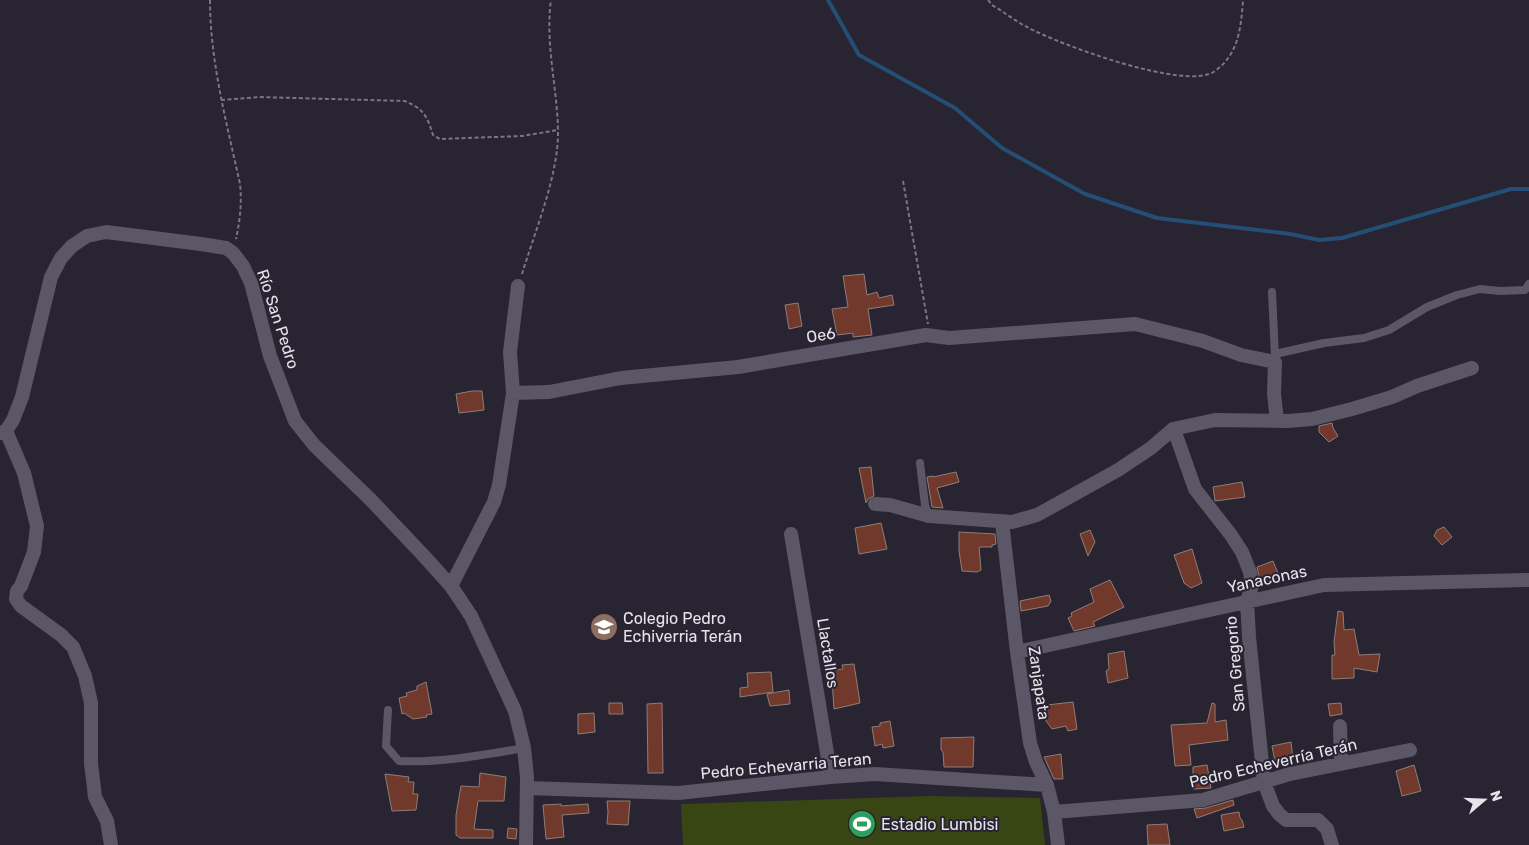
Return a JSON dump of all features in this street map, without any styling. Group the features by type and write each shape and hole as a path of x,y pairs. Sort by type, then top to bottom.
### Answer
{"street":[{"path":"111,845 107,821 95,798 91,764 91,703 85,676 73,647 61,635 20,606 16,599 17,591 21,586 34,552 37,526 24,473 3,432 13,420 22,397 51,277 61,258 72,246 87,236 106,232 226,248 233,253"},
{"name":"Río San Pedro","path":"233,253 243,266 251,283 270,356 295,422 314,445 371,500 451,586 471,616 515,711 524,748 527,788 526,845"},
{"path":"451,586 494,502 499,485 513,393 510,352 518,286"},
{"name":"Oe6","path":"513,393 549,392 621,378 738,367 930,336 949,338 1135,324 1204,341 1241,355 1275,358"},
{"path":"1275,358 1274,393 1277,421"},
{"path":"875,504 890,505 929,516 1012,522 1037,515 1074,495 1151,448 1173,429 1215,420 1277,421 1312,419 1352,409 1472,368"},
{"name":"San Gregorio","path":"1173,429 1195,489 1231,535 1242,552 1250,572 1252,586 1247,601 1249,637 1264,782 1273,806 1286,820 1318,820 1327,829 1332,845"},
{"name":"Zanjapata","path":"1002,522 1030,743 1036,762 1047,785 1054,812 1058,845"},
{"name":"Llactallos","path":"791,534 830,777"},
{"name":"Yanaconas","path":"1017,652 1324,585 1529,580"},
{"path":"1340,726 1340,764"},
{"name":"Pedro Echeverría Terán","path":"1054,812 1203,800 1290,774 1410,750"},
{"name":"Pedro Echevarria Teran","path":"527,788 678,793 874,774 1047,785"}],"lane":[{"path":"1272,292 1275,358 1324,343 1364,338 1381,333 1400,325 1427,307 1457,295 1480,289 1500,291 1525,290 1529,284"},
{"path":"920,462 925,505 929,516"},
{"path":"388,710 386,746 398,761 416,762 455,759 524,748"}],"path":[{"path":"210,0 210,30 221,100 242,198 233,253"},
{"path":"518,286 553,173 558,130 550,46 551,0"},
{"path":"988,0 992,5 1028,28 1113,62 1180,76 1203,76 1214,73 1228,60 1236,46 1243,0"},
{"path":"221,100 259,97 406,101 422,110 428,119 433,135 440,139 522,136 558,130"},
{"path":"903,182 930,336"}],"green space":[{"name":"Estadio Lumbisi","path":"929,796 1040,798 1045,845 683,845 681,804"}],"building":[{"path":"864,274 867,295 877,292 879,298 892,295 894,305 868,309 872,335 853,337 853,333 837,335 832,309 848,307 843,276"},
{"path":"798,303 802,326 789,329 785,305"},
{"path":"482,391 484,410 459,413 456,394"},
{"path":"1332,423 1338,436 1329,442 1319,432 1319,426"},
{"path":"871,467 874,496 868,499 866,503 859,468"},
{"path":"956,472 959,482 937,488 943,508 932,507 927,477"},
{"path":"1242,482 1245,497 1215,501 1213,487"},
{"path":"881,523 887,549 859,554 855,528"},
{"path":"1444,527 1452,537 1442,545 1434,536 1437,530"},
{"path":"1090,530 1095,542 1088,556 1080,534"},
{"path":"959,532 995,534 996,544 992,545 992,547 979,547 981,570 977,572 962,571"},
{"path":"1192,549 1202,583 1191,588 1184,583 1174,555"},
{"path":"1273,561 1280,578 1261,585 1257,567"},
{"path":"1110,580 1124,607 1093,622 1095,626 1074,631 1068,618 1072,616 1071,613 1094,602 1090,589"},
{"path":"1049,595 1051,601 1048,606 1021,611 1020,601"},
{"path":"1338,611 1343,612 1344,630 1354,629 1359,655 1380,654 1377,672 1354,668 1354,678 1332,679 1332,655 1335,655 1334,642"},
{"path":"1124,651 1128,678 1108,683 1106,671 1109,669 1108,654"},
{"path":"854,664 860,703 834,709 832,680 829,680 827,671 843,669 842,665"},
{"path":"771,672 773,692 740,697 740,688 748,687 747,673"},
{"path":"426,682 432,714 426,715 427,717 413,719 404,713 402,714 399,698 407,696 406,693 417,690 417,686"},
{"path":"789,690 790,704 770,706 767,694"},
{"path":"1073,702 1077,729 1068,731 1066,726 1052,729 1044,718 1047,705"},
{"path":"609,703 622,703 623,714 609,714"},
{"path":"662,703 663,773 648,773 647,704"},
{"path":"1212,703 1215,704 1215,722 1226,720 1228,740 1189,745 1191,765 1175,766 1171,725 1207,723"},
{"path":"1341,703 1342,714 1330,716 1328,704"},
{"path":"594,713 595,732 578,734 578,714"},
{"path":"890,721 894,746 883,748 882,744 875,746 872,727 880,726 880,723"},
{"path":"974,737 973,767 944,767 941,738"},
{"path":"1291,742 1293,759 1275,762 1272,746"},
{"path":"1061,754 1063,779 1054,779 1044,757"},
{"path":"1207,765 1211,788 1193,789 1193,767"},
{"path":"1414,765 1421,791 1402,796 1396,771"},
{"path":"480,773 506,777 504,801 478,801 474,829 493,830 493,838 460,838 456,835 456,815 461,786 479,787"},
{"path":"385,774 409,777 408,782 414,782 413,794 418,794 416,810 392,811"},
{"path":"1233,800 1234,805 1197,818 1194,809 1206,808"},
{"path":"607,801 630,801 628,825 607,824"},
{"path":"561,804 561,806 588,804 589,813 562,815 564,837 546,839 543,805"},
{"path":"1239,812 1244,827 1224,831 1221,815"},
{"path":"1167,824 1170,845 1148,845 1147,825"},
{"path":"508,828 517,829 516,839 507,838"}],"waterway":[{"path":"828,0 859,55 955,108 1002,148 1085,194 1157,218 1290,234 1319,240 1342,238 1511,189 1529,189"}],"place":[{"name":"Colegio Pedro Echiverria Terán","path":"604,627"},
{"name":"Estadio Lumbisi","path":"862,824"}]}
